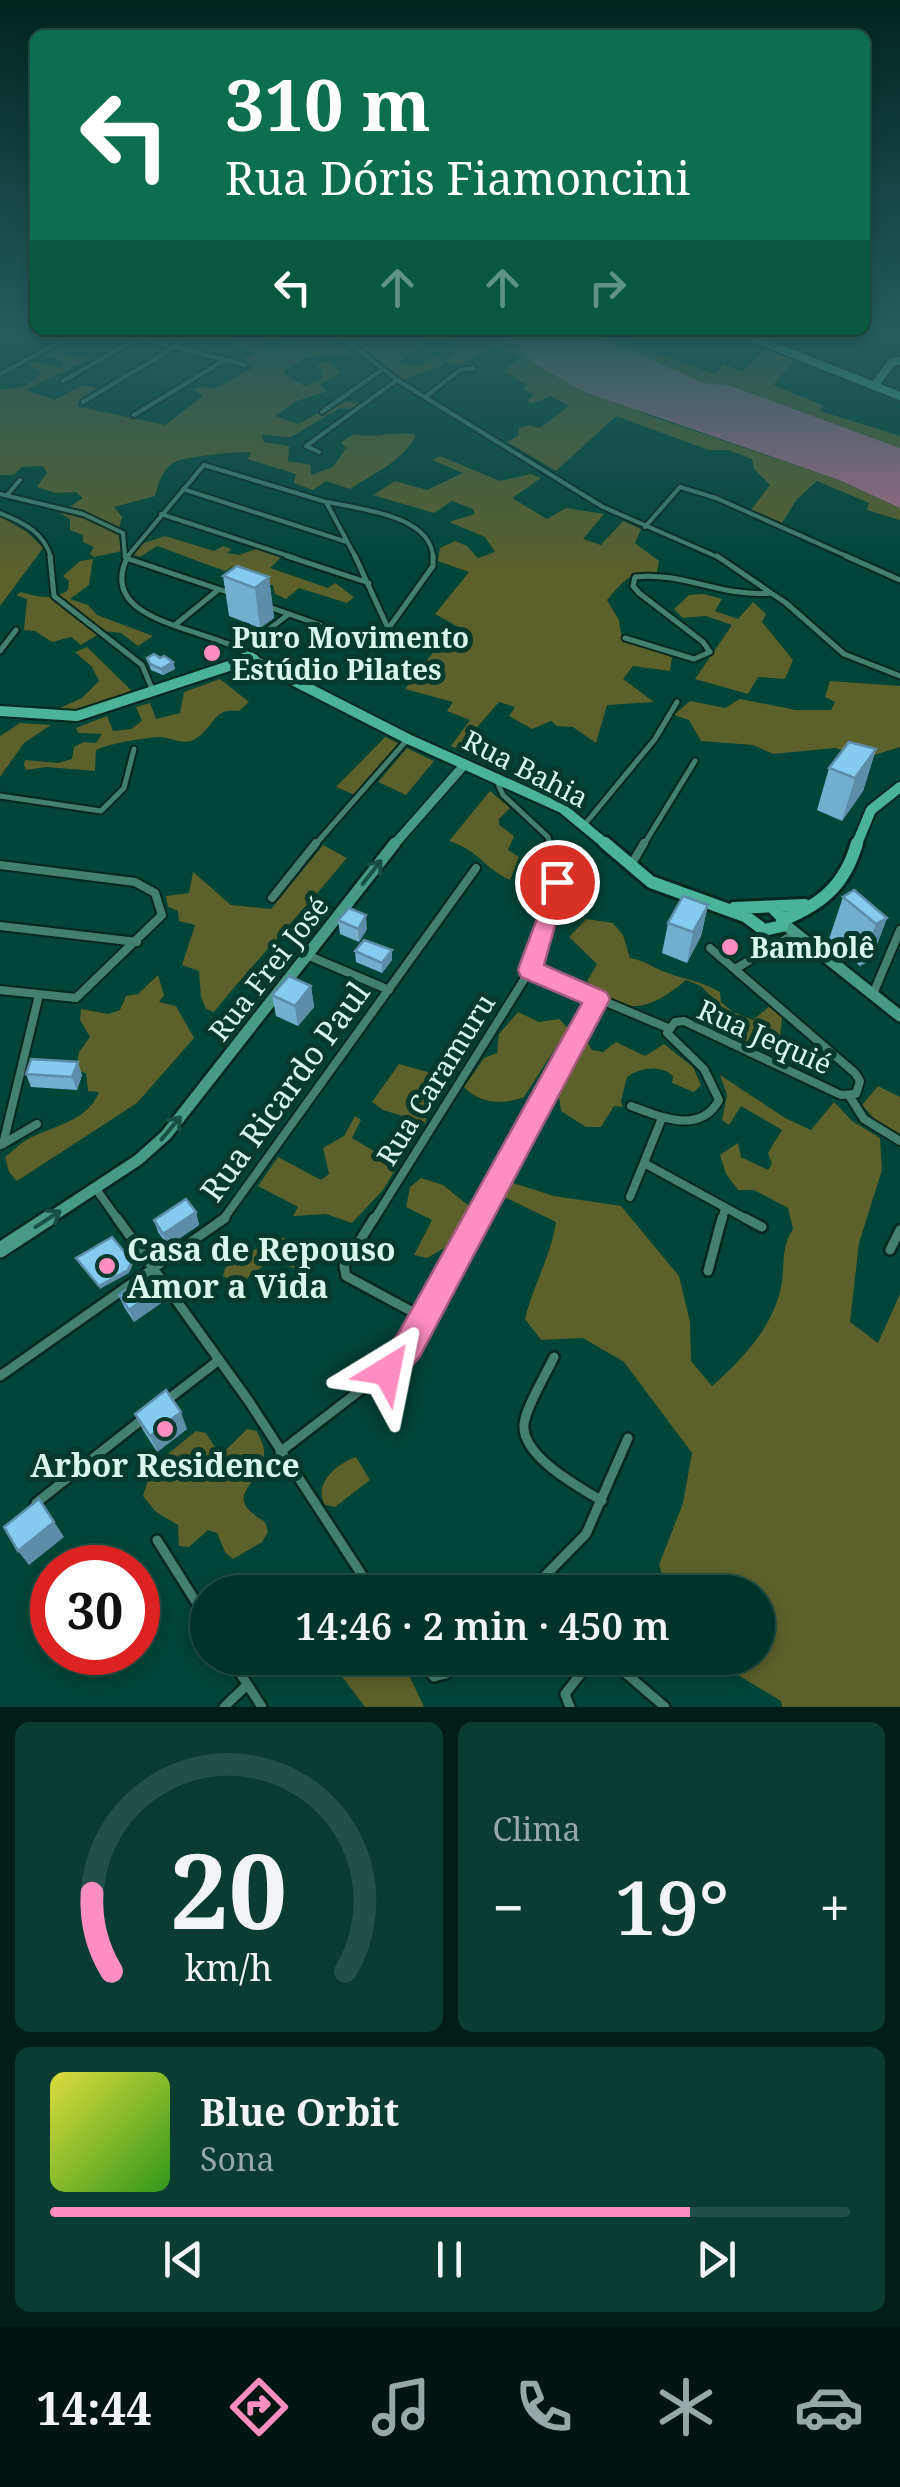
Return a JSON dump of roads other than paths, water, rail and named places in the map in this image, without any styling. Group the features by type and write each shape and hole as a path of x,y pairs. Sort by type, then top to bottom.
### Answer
{"main road":[{"path":"0,711 70,717 240,666"},
{"name":"Rua Bahia","path":"240,666 256,666 300,684 408,739 562,808 630,866 671,891 720,908 754,913"},
{"path":"754,913 757,928 777,926 840,883 868,812 900,787"},
{"path":"754,913 777,926"}],"street":[{"path":"320,452 306,446 348,416"},
{"path":"455,416 603,507 717,556 772,593 844,654 900,676"},
{"path":"256,666 243,649 175,625 126,598 118,579 126,558 196,470 209,464 416,527 433,544 433,566 353,678"},
{"path":"4,494 20,480"},
{"path":"645,527 680,487 716,498 900,580"},
{"path":"183,488 348,542"},
{"path":"4,494 83,514 123,533 126,558"},
{"path":"326,502 370,584 387,626"},
{"path":"0,513 22,522 48,545 50,590 54,596 142,665 153,692"},
{"path":"161,514 370,584"},
{"path":"126,558 237,596"},
{"path":"625,638 694,659 710,652 703,642 633,586 636,577 644,575 742,598 772,593"},
{"path":"175,625 219,590"},
{"path":"254,602 375,644"},
{"path":"240,666 243,649 290,614"},
{"path":"0,651 16,630"},
{"path":"585,824 643,755 677,702"},
{"path":"272,898 408,739"},
{"path":"0,796 101,811 124,788 134,749"},
{"path":"630,866 695,761"},
{"name":"Rua Frei José","path":"0,1250 138,1160 166,1135 306,955 465,764"},
{"name":"Rua Caramuru","path":"422,1317 346,1276 344,1266 530,970 544,922 559,893 548,837 503,795 498,784 502,780"},
{"path":"0,865 148,886 155,892 162,916 76,998 0,990"},
{"name":"Rua Ricardo Paul","path":"0,1376 228,1215 476,868"},
{"path":"0,926 137,942"},
{"path":"777,926 796,933 900,1016"},
{"name":"Rua Jequié","path":"734,969 777,926"},
{"path":"873,995 900,930"},
{"name":"Rua Jequié","path":"632,1106 662,1118 689,1122 706,1119 716,1111 719,1100 704,1069 672,1040 668,1028 684,1021 841,1096 850,1096 859,1088 855,1073 710,948"},
{"path":"306,955 389,990"},
{"path":"530,970 668,1028"},
{"path":"2,1144 39,995"},
{"path":"280,1452 398,1361 597,999"},
{"path":"850,1096 864,1119 900,1141"},
{"path":"630,1197 662,1118"},
{"path":"2,1144 37,1124"},
{"path":"644,1162 762,1228"},
{"path":"96,1188 219,1360 363,1575"},
{"path":"708,1272 725,1208"},
{"path":"890,1250 900,1230"},
{"path":"554,1357 524,1424 524,1435 532,1448 562,1474 602,1501"},
{"path":"31,1507 219,1360"},
{"path":"553,1575 586,1534 628,1438"},
{"path":"157,1540 190,1592"},
{"path":"241,1675 262,1707"},
{"path":"570,1707 565,1694 578,1675"},
{"path":"628,1675 665,1707"},
{"path":"224,1707 247,1685"}],"place":[{"name":"Puro Movimento Estúdio Pilates","path":"212,653"},
{"name":"Bambolê","path":"730,947"},
{"name":"Casa de Repouso Amor a Vida","path":"107,1266"},
{"name":"Arbor Residence","path":"165,1429"}]}
